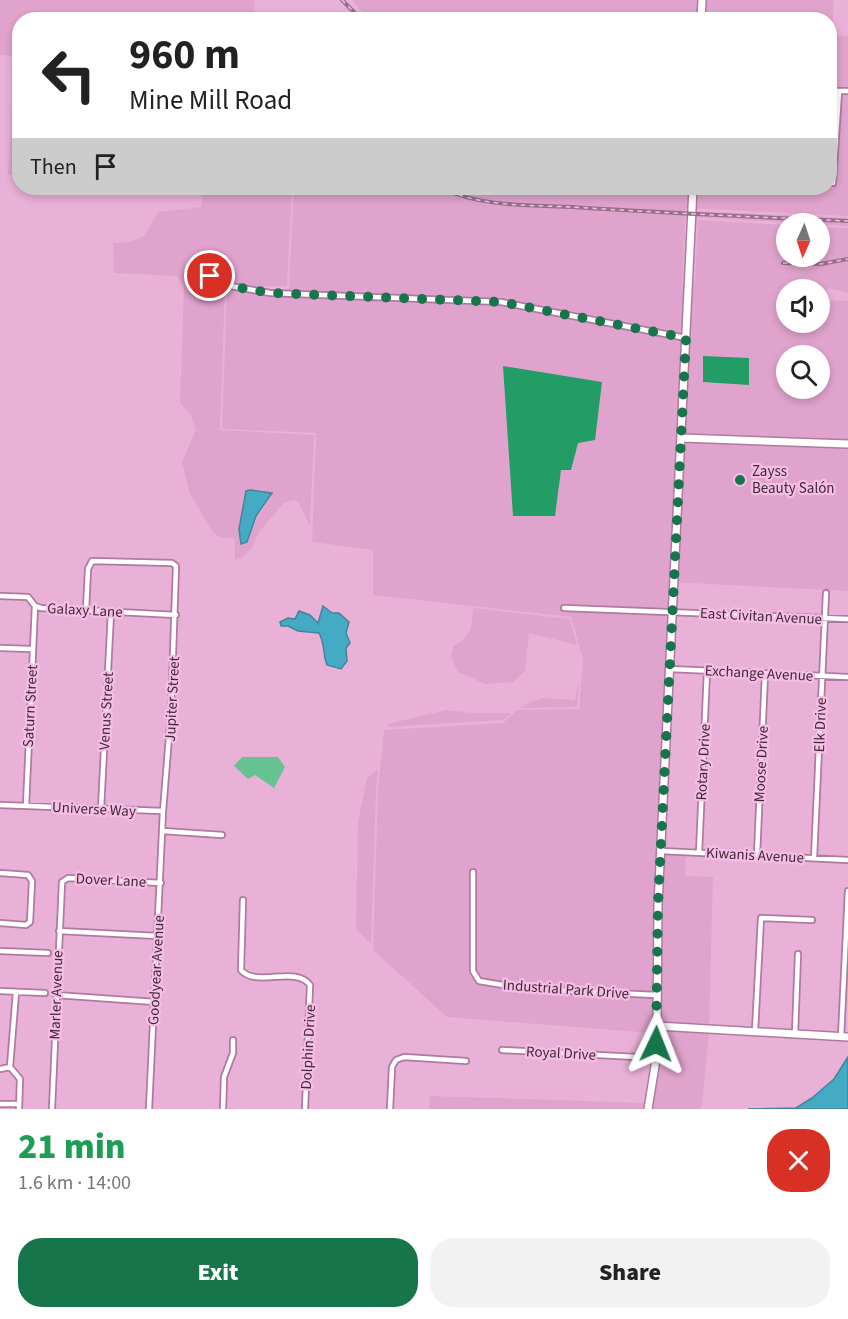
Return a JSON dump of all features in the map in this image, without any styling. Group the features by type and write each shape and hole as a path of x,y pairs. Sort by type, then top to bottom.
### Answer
{"main road":[{"path":"648,1109 657,1026 661,851 693,195"},
{"path":"682,438 848,444"},
{"path":"657,1026 844,1037"}],"street":[{"path":"837,122 839,91 848,92"},
{"path":"210,276 219,284 270,293 501,302 686,338"},
{"name":"Jupiter Street","path":"86,610 88,565 92,561 172,563 176,566 176,615 167,789 163,811 164,831"},
{"name":"Elk Drive","path":"814,858 826,593"},
{"name":"Galaxy Lane","path":"0,596 28,597 35,606 176,615"},
{"name":"Saturn Street","path":"26,806 35,606"},
{"name":"East Civitan Avenue","path":"564,608 848,619"},
{"name":"Venus Street","path":"101,809 111,612"},
{"path":"0,648 32,649"},
{"name":"Exchange Avenue","path":"670,669 848,678"},
{"name":"Rotary Drive","path":"699,853 707,671"},
{"name":"Moose Drive","path":"757,855 765,674"},
{"name":"Universe Way","path":"0,805 163,811"},
{"path":"164,831 222,835"},
{"name":"Goodyear Avenue","path":"149,1109 164,831"},
{"name":"Kiwanis Avenue","path":"661,851 848,860"},
{"name":"Industrial Park Drive","path":"473,872 473,971 479,981 527,989 656,995"},
{"path":"0,873 31,877 28,923 0,923"},
{"name":"Dover Lane","path":"63,881 68,878 161,883"},
{"name":"Marler Avenue","path":"52,1109 60,885 63,881"},
{"path":"844,1037 848,891"},
{"name":"Dolphin Drive","path":"243,900 241,970 248,975 301,978 310,985 305,1109"},
{"path":"755,1031 761,918 812,920"},
{"path":"59,931 158,936"},
{"path":"0,951 48,953"},
{"path":"795,1034 798,954"},
{"path":"0,991 45,993"},
{"path":"0,1104 19,1107 20,1080 10,1067 16,992"},
{"path":"56,995 155,1002"},
{"path":"223,1109 224,1077 233,1053 233,1040"},
{"name":"Royal Drive","path":"502,1050 655,1058"},
{"path":"390,1109 392,1067 396,1060 404,1058 466,1061"},
{"path":"0,1069 10,1067"}],"shaded area":[{"path":"0,0 254,0 254,12 12,12 12,56 0,55"},
{"path":"352,0 834,0 833,12 362,12"},
{"path":"837,35 848,36 848,216 830,215 830,213 686,208 682,283 695,282 698,220 776,224 776,267 830,267 830,227 848,228 848,293 830,289 830,279 776,279 776,333 830,333 830,300 848,301 848,591 670,582 652,1033 447,1017 373,950 378,790 384,730 503,723 517,710 579,709 583,659 571,617 373,595 373,550 312,542 316,433 222,429 227,289 289,289 294,195 837,195"},
{"path":"11,129 12,129 12,175 8,175"},
{"path":"202,195 292,195 287,286 248,286 220,282 210,272 207,277 218,286 225,288 220,430 314,435 310,526 299,503 294,500 284,503 259,532 251,549 242,558 235,560 235,539 219,537 213,532 190,494 182,462 196,430 190,413 180,403 184,286 177,276 114,273 113,243 130,242 144,236 158,212 201,207","holes":["246,491 271,497 252,525 244,505"]},
{"path":"694,211 776,215 776,222 697,217 691,280"},
{"path":"830,217 848,218 848,226 830,225"},
{"path":"473,608 570,619 577,645 529,633 525,671 513,682 485,684 458,672 451,657 453,646 461,642 471,629"},
{"path":"580,676 577,707 519,708 541,698 575,700"},
{"path":"446,710 511,713 503,720 388,727 388,724"},
{"path":"378,769 371,944 356,929 358,822 367,778"},
{"path":"664,854 686,855 685,876 713,877 709,1026 660,1024"},
{"path":"659,1029 709,1032 702,1105 699,1109 650,1109 656,1079"},
{"path":"430,1096 647,1102 645,1109 429,1109"}],"green space":[{"path":"703,356 749,358 749,385 703,382"},
{"path":"503,366 602,382 595,440 578,443 571,470 561,470 555,516 513,516"},
{"path":"242,757 278,757 285,767 274,788 255,775 248,779 234,766"}],"water":[{"path":"246,491 272,493 256,516 247,542 241,544 239,529"},
{"path":"323,606 332,613 339,613 349,622 346,633 350,643 346,648 347,661 341,669 327,665 319,633 298,631 288,626 281,626 280,622 288,618 295,619 299,611 310,615 318,623"},
{"path":"848,1057 848,1109 748,1109 796,1108 834,1079"}],"railway":[{"path":"342,0 354,12"},
{"path":"460,195 506,204 848,221"},
{"path":"830,262 848,259"}],"place":[{"name":"Zayss Beauty Salón","path":"740,480"}],"route":[{"path":"210,276 219,284 270,293 501,302 686,338 658,904 656,1044"}]}
